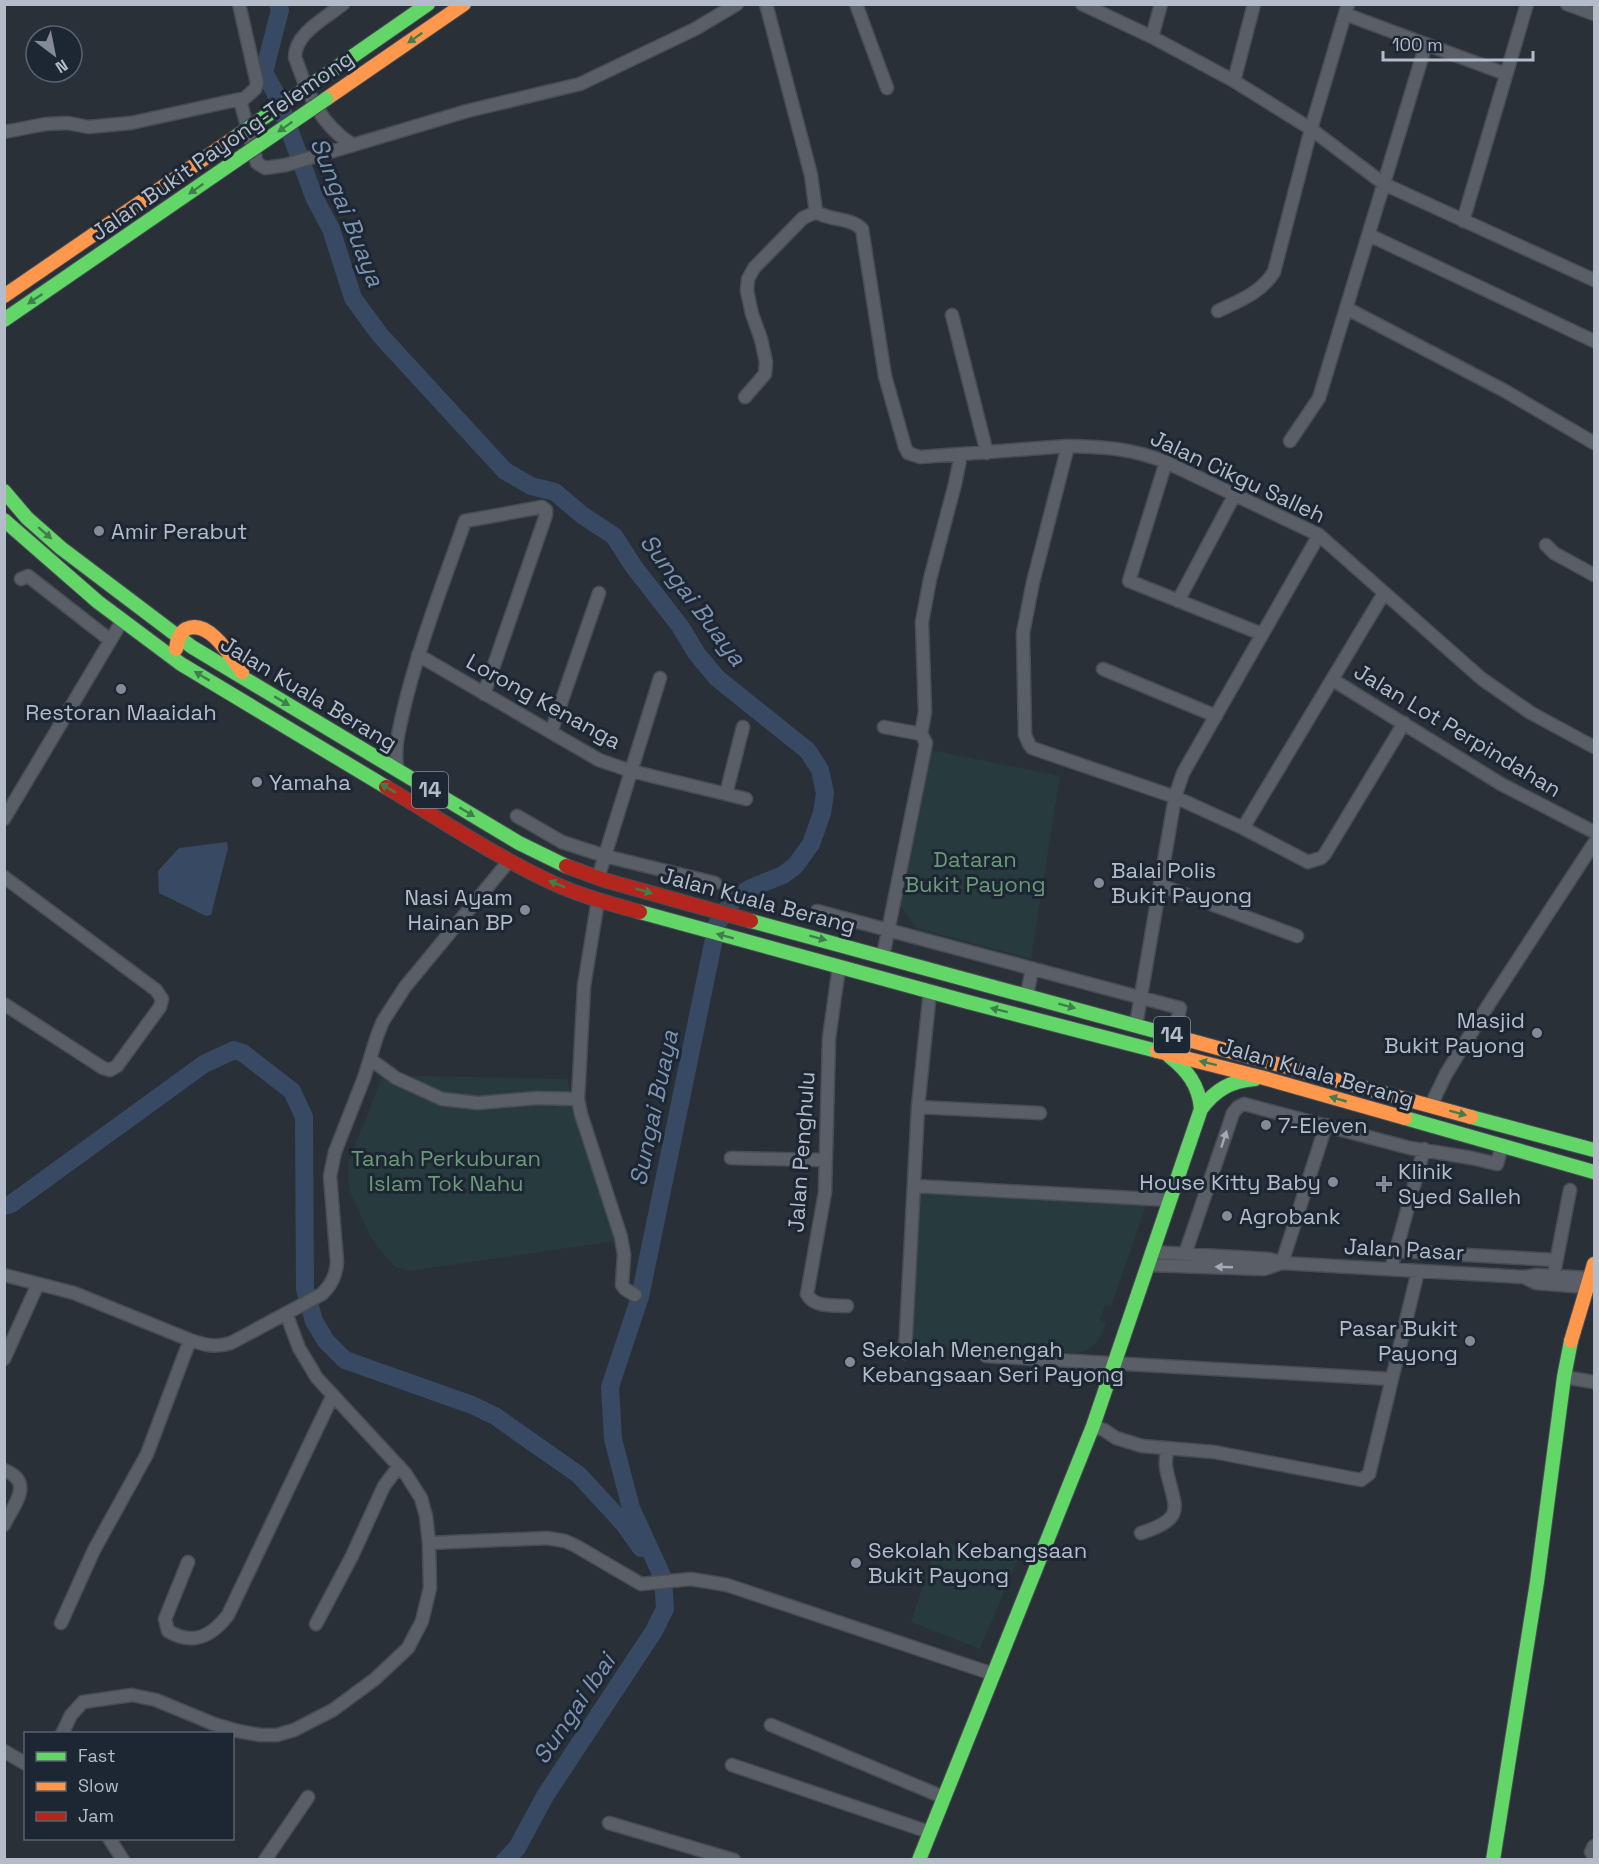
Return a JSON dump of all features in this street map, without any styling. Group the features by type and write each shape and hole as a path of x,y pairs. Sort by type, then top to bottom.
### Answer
{"main road":[{"name":"Jalan Bukit Payong-Telemong","path":"4,296 428,4"},
{"name":"Jalan Bukit Payong-Telemong","path":"4,320 464,4"},
{"path":"4,290 64,255"},
{"name":"Jalan Kuala Berang","path":"4,491 27,518 61,548 179,637 519,843 563,865 598,878 699,907 1590,1147"},
{"name":"Jalan Kuala Berang","path":"4,520 34,549 98,602 181,664 509,861 555,884 598,900 693,927 1264,1078 1594,1172"},
{"path":"181,664 175,647 179,637 185,630 196,626 206,628 219,641 248,680"},
{"path":"919,1860 1093,1426 1200,1109 1201,1098 1195,1082 1181,1065 1164,1052"},
{"path":"1200,1109 1210,1096 1223,1086 1264,1078"},
{"path":"1576,1167 1594,1183"},
{"path":"1493,1860 1537,1582 1564,1377 1571,1340 1594,1264"}],"street":[{"path":"4,132 46,124 68,123 88,127 131,123 240,100 250,94 257,83 239,4"},
{"path":"343,4 299,39 295,57 321,116 339,136 353,145"},
{"path":"240,100 257,163 266,168 286,165 468,111 580,84 695,29 737,4"},
{"path":"745,397 765,374 766,362 747,291 748,279 754,268 803,218 816,212 811,176 766,4"},
{"path":"856,4 887,88"},
{"path":"1082,4 1152,37 1234,81 1311,129 1384,184 1594,280"},
{"path":"1152,37 1161,4"},
{"path":"1234,81 1254,4"},
{"path":"1463,221 1527,4"},
{"path":"1567,4 1594,14"},
{"path":"1218,311 1253,294 1269,280 1274,272 1311,129 1346,9 1426,44 1506,74"},
{"path":"1290,441 1319,398 1426,44"},
{"name":"Jalan Cikgu Salleh","path":"816,212 823,216 856,223 862,229 885,376 908,453 920,458 1068,446 1114,448 1140,452 1166,462 1319,535 1482,678 1531,712 1594,747"},
{"path":"1369,236 1594,341"},
{"path":"1346,308 1504,391 1594,443"},
{"path":"952,315 987,453"},
{"path":"1068,446 1033,582 1023,633 1025,735 1029,744 1036,750 1175,797 1243,828 1302,861 1308,862 1321,858 1404,723"},
{"path":"883,956 927,743 921,734 925,712 922,622 930,579 961,454"},
{"path":"1166,462 1129,581 1262,634"},
{"path":"1178,600 1234,496"},
{"path":"398,771 396,745 412,673 465,521 542,507 546,510 546,515 484,694"},
{"path":"1136,1025 1175,797 1182,773 1319,535"},
{"path":"1546,545 1554,553 1594,575"},
{"path":"21,579 28,576 110,640"},
{"path":"550,732 599,593"},
{"path":"1243,828 1384,593"},
{"path":"84,619 98,602"},
{"path":"4,819 122,621"},
{"name":"Lorong Kenanga","path":"418,655 599,760 631,771 746,799"},
{"path":"1103,669 1216,716"},
{"path":"598,878 660,678"},
{"name":"Jalan Lot Perpindahan","path":"1333,680 1501,784 1594,832"},
{"path":"726,794 743,727"},
{"path":"884,727 921,734"},
{"path":"517,816 562,842 605,856 714,883"},
{"path":"1431,1105 1464,1044 1594,843"},
{"path":"4,1275 74,1293 190,1340 219,1347 322,1294 336,1274 330,1176 335,1152 377,1036 394,1002 509,861"},
{"path":"4,878 156,990 162,999 160,1007 124,1057 117,1066 110,1070 103,1068 4,1004"},
{"path":"1160,885 1297,936"},
{"path":"598,900 584,986 578,1099 619,1231 624,1255 622,1285 635,1295"},
{"path":"817,911 1180,1008 1174,1035"},
{"name":"Jalan Penghulu","path":"839,967 828,1038 825,1192 807,1294 815,1304 847,1306"},
{"path":"1027,995 1032,969"},
{"path":"905,1353 918,1107 930,991"},
{"path":"370,1059 396,1078 442,1099 478,1103 537,1098 578,1099"},
{"path":"1185,1254 1233,1113 1238,1107 1250,1105 1410,1148 1497,1164 1502,1146"},
{"path":"918,1107 1040,1113"},
{"path":"1282,1263 1326,1125"},
{"path":"1391,1269 1424,1149"},
{"path":"730,1158 825,1160"},
{"path":"914,1186 1170,1200"},
{"path":"1554,1276 1570,1190"},
{"path":"1396,1251 1556,1260"},
{"name":"Jalan Pasar","path":"1150,1258 1185,1254 1269,1259 1282,1263 1524,1277 1554,1276 1588,1282"},
{"name":"Jalan Pasar","path":"1150,1258 1264,1269 1282,1263"},
{"path":"1093,1426 1116,1438 1142,1446 1214,1452 1361,1480 1369,1474 1418,1270"},
{"name":"Jalan Pasar","path":"1524,1277 1536,1283 1588,1282"},
{"path":"4,1359 38,1284"},
{"path":"63,1732 71,1715 83,1702 132,1695 156,1700 222,1726 260,1735 277,1735 294,1730 324,1715 375,1679 408,1648 422,1621 430,1588 429,1543 421,1498 399,1466 316,1378 299,1348 290,1311"},
{"path":"61,1623 94,1550 147,1454 190,1340"},
{"path":"986,1356 1392,1379"},
{"path":"1564,1377 1594,1383"},
{"path":"188,1562 165,1619 168,1631 187,1639 198,1638 209,1633 220,1626 228,1615 332,1396"},
{"path":"1141,1533 1160,1527 1171,1518 1176,1506 1165,1465 1167,1448"},
{"path":"315,1624 352,1556 384,1486 399,1466"},
{"path":"4,1470 19,1478 21,1484 21,1491 4,1525"},
{"path":"429,1543 547,1538 565,1541 636,1582 647,1584 702,1580 727,1585 993,1674"},
{"path":"771,1725 943,1797"},
{"path":"4,1751 24,1763"},
{"path":"732,1765 930,1832"},
{"path":"266,1860 308,1797"},
{"path":"609,1823 734,1860"},
{"path":"110,1840 123,1860"},
{"path":"1594,1846 1591,1852 1594,1857"}],"green space":[{"name":"Dataran Bukit Payong","path":"930,750 1060,776 1031,959 916,928 898,903"},
{"name":"Tanah Perkuburan Islam Tok Nahu","path":"383,1075 567,1079 615,1241 410,1271 395,1267 370,1236 349,1189 348,1163"},
{"path":"920,1193 1146,1206 1111,1306 1105,1305 1100,1320 1106,1322 1097,1342 1079,1353 913,1346"},
{"path":"937,1542 1019,1556 980,1649 911,1622"}],"water":[{"path":"227,842 228,848 211,915 206,916 159,893 158,871 179,848"}],"waterway":[{"name":"Sungai Buaya","path":"278,4 280,10 264,72 276,94 315,199 331,229 353,298 380,335 505,471 531,486 555,492 582,515 614,536 634,567 680,626 697,654 717,678 808,751 820,770 825,793 822,813 811,844 795,866 783,875 751,888 735,898 717,924 640,1297 610,1387 613,1439 631,1508 663,1578 665,1609 654,1631 545,1796 517,1848 505,1860"},
{"path":"4,1206 11,1204 204,1064 234,1050 243,1053 292,1091 304,1117 305,1289 314,1321 326,1341 345,1360 472,1405 495,1416 579,1475 624,1524 641,1548"}],"traffic: fast":[{"path":"317,81 428,4"},
{"path":"237,136 317,81"},
{"path":"244,155 326,99"},
{"path":"4,320 244,155"},
{"path":"4,491 27,518 61,548 192,647 519,843 566,866"},
{"path":"4,520 98,602 181,664 386,787"},
{"path":"640,912 1157,1051"},
{"path":"751,921 1192,1041"},
{"path":"1169,1056 1195,1085 1201,1109"},
{"path":"1201,1109 1212,1096 1225,1087 1255,1079"},
{"path":"919,1860 1093,1426 1201,1109"},
{"path":"1471,1117 1594,1150"},
{"path":"1405,1118 1594,1172"},
{"path":"1493,1860 1537,1582 1564,1377 1571,1341"}],"traffic: slow":[{"path":"326,99 464,4"},
{"path":"4,296 237,136"},
{"path":"176,649 179,638 186,629 195,627 203,629 226,649 242,672"},
{"path":"1192,1041 1471,1117"},
{"path":"1157,1051 1264,1078 1405,1118"},
{"path":"1571,1341 1594,1264"}],"traffic: jam":[{"path":"386,787 468,837 553,883 574,892 640,912"},
{"path":"566,866 604,880 751,921"}],"place":[{"name":"Amir Perabut","path":"99,531"},
{"name":"Restoran Maaidah","path":"121,689"},
{"name":"Yamaha","path":"257,782"},
{"name":"Balai Polis Bukit Payong","path":"1099,883"},
{"name":"Nasi Ayam Hainan BP","path":"525,910"},
{"name":"Masjid Bukit Payong","path":"1537,1033"},
{"name":"7-Eleven","path":"1266,1125"},
{"name":"House Kitty Baby","path":"1333,1182"},
{"name":"Klinik Syed Salleh","path":"1384,1184"},
{"name":"Agrobank","path":"1227,1216"},
{"name":"Pasar Bukit Payong","path":"1470,1341"},
{"name":"Sekolah Menengah Kebangsaan Seri Payong","path":"850,1362"},
{"name":"Sekolah Kebangsaan Bukit Payong","path":"856,1563"}],"water label":[{"name":"Sungai Ibai","path":"574,1709"}]}
